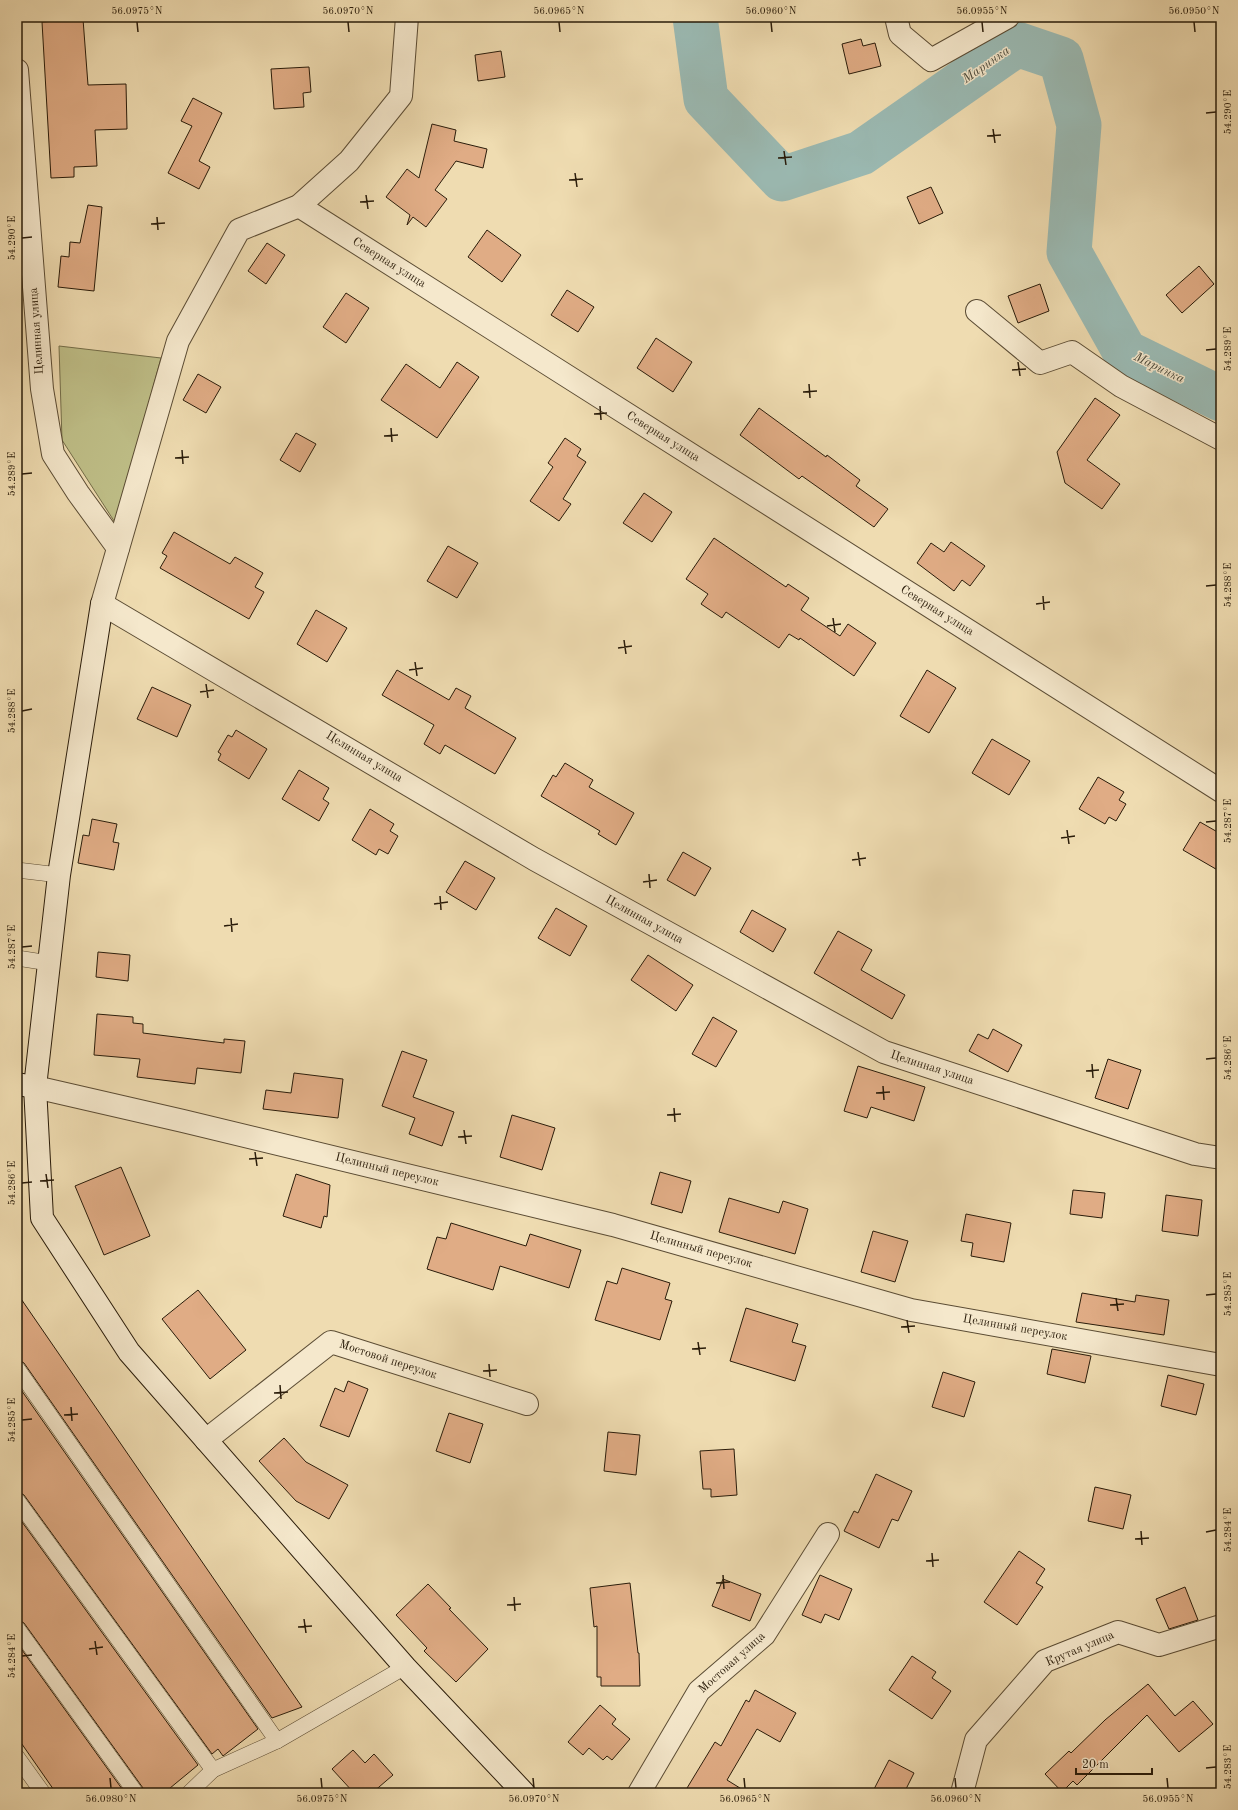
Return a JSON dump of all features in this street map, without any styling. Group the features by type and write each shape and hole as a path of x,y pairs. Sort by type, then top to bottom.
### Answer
{"street":[{"path":"407,17 400,96 349,161 299,206 239,230 178,341 102,604 59,875 49,964 26,1086 42,1218 129,1352 405,1667 524,1793"},
{"path":"896,17 900,34 931,60 1008,17"},
{"name":"Целинная улица","path":"17,70 42,389 53,454 78,493 118,548"},
{"name":"Северная улица","path":"299,206 1221,791"},
{"path":"977,311 1040,363 1072,352 1121,386 1221,439"},
{"name":"Целинная улица","path":"102,604 534,859 884,1052 1195,1154 1221,1158"},
{"name":"Целинный переулок","path":"26,1086 183,1121 614,1225 911,1310 1221,1365"},
{"name":"Мостовой переулок","path":"206,1440 331,1342 527,1404"},
{"name":"Мостовая улица","path":"639,1793 699,1691 764,1635 828,1534"},
{"name":"Крутая улица","path":"962,1793 976,1740 1045,1661 1118,1632 1159,1645 1221,1626"}],"lane":[{"path":"17,870 59,875"},
{"path":"17,958 49,964"},
{"path":"17,1368 277,1742"},
{"path":"17,1500 213,1770"},
{"path":"17,1628 136,1793"},
{"path":"190,1793 213,1770 277,1742 405,1667"},
{"path":"17,1757 43,1793"}],"green space":[{"path":"59,346 161,358 116,524 62,440"}],"building":[{"path":"83,19 88,85 126,84 127,129 95,130 97,166 74,167 74,177 51,178 42,22"},
{"path":"861,39 863,46 875,43 881,66 849,74 842,44"},
{"path":"501,51 505,77 478,81 475,55"},
{"path":"309,67 311,92 303,93 304,107 274,109 271,69"},
{"path":"193,98 222,113 199,161 210,167 199,189 168,173 192,126 181,121"},
{"path":"432,124 456,130 454,141 487,149 483,168 456,161 435,190 447,199 426,227 413,217 407,225 410,215 386,197 407,169 419,178"},
{"path":"931,187 943,213 919,224 907,197"},
{"path":"88,205 102,207 94,291 58,287 61,256 69,257 70,242 80,243"},
{"path":"487,230 521,255 502,282 468,257"},
{"path":"267,243 285,255 266,284 248,271"},
{"path":"1199,266 1214,284 1182,313 1166,295"},
{"path":"1040,284 1049,311 1018,323 1008,296"},
{"path":"567,290 594,307 578,332 551,315"},
{"path":"346,293 369,308 346,343 323,327"},
{"path":"656,338 692,362 673,392 637,368"},
{"path":"457,362 479,377 437,438 381,400 406,364 440,388"},
{"path":"198,374 221,387 206,413 183,400"},
{"path":"1095,398 1120,415 1087,460 1120,484 1102,509 1065,483 1057,452"},
{"path":"759,408 826,457 827,455 860,480 856,486 888,509 874,527 802,476 799,479 740,435"},
{"path":"296,433 316,444 300,472 280,460"},
{"path":"565,438 581,449 577,456 586,462 563,499 571,504 559,521 530,501 553,467 548,463"},
{"path":"644,493 672,512 652,542 623,523"},
{"path":"174,532 230,564 235,557 263,573 255,587 264,592 249,619 160,568 167,556 162,553"},
{"path":"714,538 786,587 788,584 809,598 801,610 840,636 848,624 876,643 854,676 800,638 799,640 789,634 779,648 726,612 722,618 701,604 708,594 686,579"},
{"path":"951,542 985,566 970,586 962,580 954,591 917,563 931,543 944,552"},
{"path":"448,546 478,563 457,598 427,581"},
{"path":"316,610 347,628 327,662 297,644"},
{"path":"397,670 449,700 456,688 471,696 465,708 516,738 495,774 445,745 440,754 424,744 434,725 382,695"},
{"path":"927,670 956,688 929,733 900,716"},
{"path":"152,687 191,705 177,737 137,719"},
{"path":"236,730 267,749 249,779 218,760 221,754 218,752 228,735 232,737"},
{"path":"992,739 1030,761 1009,795 972,773"},
{"path":"565,763 593,780 589,787 634,813 616,845 598,834 600,831 541,796 553,775 556,777"},
{"path":"299,770 329,788 323,799 329,803 319,821 282,799"},
{"path":"1098,777 1124,792 1119,800 1126,804 1116,821 1109,817 1105,824 1079,809"},
{"path":"370,809 394,824 390,831 398,836 388,854 379,849 376,855 352,840"},
{"path":"92,819 117,824 113,842 119,843 114,870 78,863 83,835 89,836"},
{"path":"1200,822 1221,834 1221,872 1183,850"},
{"path":"683,852 711,868 695,896 667,880"},
{"path":"465,861 495,878 476,910 446,892"},
{"path":"556,908 587,926 570,956 538,938"},
{"path":"752,910 786,929 773,952 740,932"},
{"path":"838,931 872,950 861,970 905,995 892,1019 814,973"},
{"path":"98,952 130,955 128,981 96,977"},
{"path":"648,955 693,985 676,1011 631,980"},
{"path":"97,1014 133,1017 133,1023 143,1024 143,1033 224,1043 224,1039 245,1041 241,1073 197,1068 195,1084 137,1077 140,1059 94,1055"},
{"path":"713,1017 737,1031 716,1067 692,1054"},
{"path":"993,1029 1022,1045 1008,1072 969,1051 978,1034 988,1039"},
{"path":"402,1051 427,1060 413,1097 454,1112 442,1146 409,1134 415,1118 382,1106"},
{"path":"1108,1059 1141,1070 1128,1109 1095,1098"},
{"path":"858,1066 925,1087 914,1121 871,1107 867,1118 844,1111"},
{"path":"294,1073 343,1079 338,1118 263,1109 266,1090 291,1093"},
{"path":"512,1115 555,1128 542,1170 500,1157"},
{"path":"121,1167 150,1236 104,1255 75,1186"},
{"path":"660,1172 691,1181 682,1213 651,1204"},
{"path":"296,1174 330,1185 327,1217 324,1216 321,1228 283,1216"},
{"path":"1073,1190 1105,1193 1102,1218 1070,1214"},
{"path":"1166,1195 1202,1200 1198,1236 1162,1231"},
{"path":"729,1198 779,1213 783,1201 808,1209 795,1254 719,1232"},
{"path":"966,1214 1011,1223 1004,1262 971,1256 973,1243 961,1241"},
{"path":"451,1223 526,1246 530,1234 581,1250 569,1288 500,1266 493,1290 427,1269 437,1237 446,1239"},
{"path":"873,1231 908,1241 895,1282 861,1272"},
{"path":"622,1268 670,1283 665,1299 672,1301 660,1340 595,1320 607,1281 617,1284"},
{"path":"198,1290 246,1350 210,1379 162,1319"},
{"path":"17,1293 302,1707 272,1718 24,1363 17,1359"},
{"path":"1082,1293 1135,1302 1136,1295 1169,1300 1164,1335 1076,1322"},
{"path":"746,1308 798,1324 792,1342 806,1346 795,1381 730,1361"},
{"path":"1052,1349 1091,1356 1085,1383 1047,1374"},
{"path":"943,1372 975,1382 964,1417 932,1407"},
{"path":"1168,1375 1204,1384 1196,1415 1161,1406"},
{"path":"348,1381 368,1389 349,1437 320,1426 335,1388 344,1392"},
{"path":"17,1384 258,1729 223,1756 218,1749 212,1754 24,1495 17,1491"},
{"path":"449,1413 483,1424 470,1463 436,1451"},
{"path":"608,1432 640,1435 636,1475 604,1471"},
{"path":"284,1438 306,1462 348,1485 329,1519 296,1501 259,1461"},
{"path":"734,1449 737,1495 711,1497 711,1489 703,1489 700,1451"},
{"path":"876,1474 912,1491 898,1521 892,1519 879,1548 844,1531 854,1511 858,1513"},
{"path":"1095,1487 1131,1495 1123,1529 1088,1521"},
{"path":"17,1515 198,1765 164,1793 145,1793 143,1788 24,1623 17,1619"},
{"path":"1019,1551 1045,1569 1036,1583 1043,1587 1017,1625 984,1602"},
{"path":"820,1575 852,1589 839,1620 825,1614 821,1623 802,1615"},
{"path":"723,1579 761,1594 750,1621 712,1606"},
{"path":"630,1583 639,1653 640,1686 601,1686 601,1677 597,1677 597,1626 594,1627 590,1588"},
{"path":"428,1584 451,1608 449,1609 488,1649 456,1682 424,1651 427,1648 396,1615"},
{"path":"1185,1587 1198,1620 1169,1629 1156,1599"},
{"path":"17,1643 125,1793 56,1793 17,1737"},
{"path":"912,1656 936,1672 932,1678 951,1691 932,1719 889,1690"},
{"path":"1148,1684 1175,1716 1193,1701 1213,1724 1179,1752 1147,1715 1077,1785 1073,1781 1062,1792 1045,1774 1069,1751 1071,1753 1105,1720"},
{"path":"755,1690 796,1713 780,1742 757,1729 727,1780 748,1793 684,1793 715,1742 721,1746 746,1700 749,1702"},
{"path":"600,1705 616,1719 612,1724 630,1739 612,1760 607,1756 603,1760 589,1748 583,1755 568,1742"},
{"path":"353,1750 365,1763 374,1754 393,1775 372,1793 354,1793 332,1769"},
{"path":"889,1760 914,1773 904,1793 872,1793"}],"waterway":[{"name":"Маринка","path":"695,17 706,99 782,179 861,153 1017,44 1061,59 1079,125 1069,252 1125,352 1221,399"}]}
